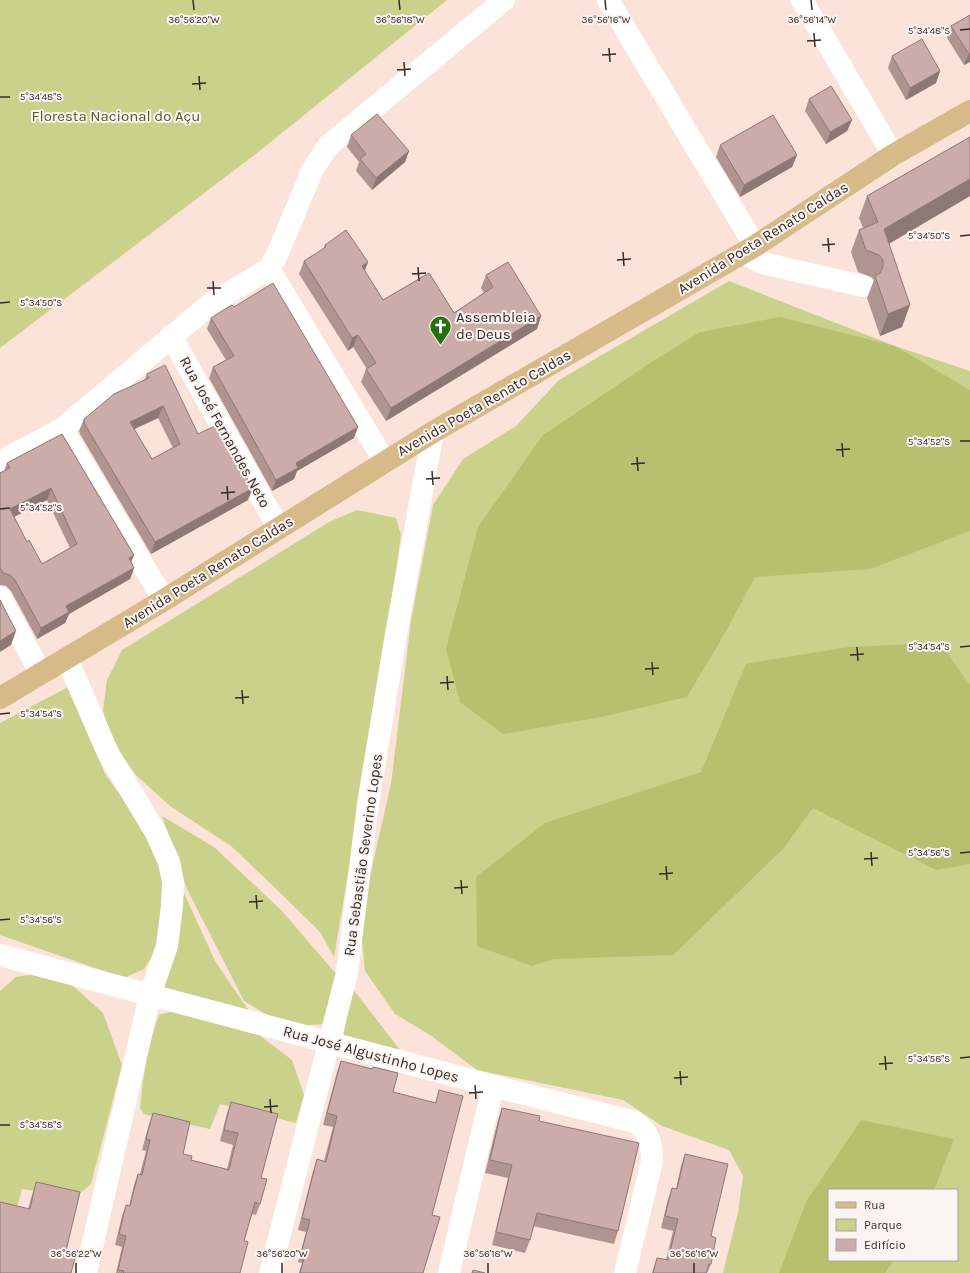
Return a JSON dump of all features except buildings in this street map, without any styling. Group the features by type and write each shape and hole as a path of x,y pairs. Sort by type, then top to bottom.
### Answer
{"main road":[{"name":"Avenida Poeta Renato Caldas","path":"0,698 164,600 278,527 434,432 749,249 893,155 970,111"}],"street":[{"path":"0,462 62,429 213,302 269,269 277,255 313,170 328,146 504,0"},
{"path":"608,0 749,249 762,263 863,286"},
{"path":"802,0 893,155"},
{"path":"269,269 385,462"},
{"name":"Rua José Fernandes Neto","path":"171,336 278,527"},
{"path":"62,429 164,600"},
{"name":"Rua Sebastião Severino Lopes","path":"270,1273 347,974 368,804 396,634 434,432"},
{"path":"0,598 41,674"},
{"path":"67,659 108,753 156,832 169,862 173,882 172,906 167,946 150,995 86,1273"},
{"name":"Rua José Algustinho Lopes","path":"0,954 330,1043 635,1122 645,1130 651,1143 652,1161 625,1273"},
{"path":"449,1273 493,1086"}],"green space":[{"name":"Floresta Nacional do Açu","path":"0,0 447,0 257,153 0,348"},
{"path":"729,281 895,346 970,371 970,1273 723,1273 738,1213 743,1176 729,1150 662,1126 623,1100 477,1070 430,1035 395,1014 365,971 360,920 391,784 411,621 433,505 463,459 516,426 559,380"},
{"path":"780,317 895,346 970,390 970,531 870,569 755,577 725,633 687,697 601,717 503,734 460,702 446,649 478,527 543,435 656,359 700,332"},
{"path":"357,510 396,518 401,535 372,732 334,957 320,932 231,846 170,806 136,775 114,745 103,711 107,680 122,650 329,522"},
{"path":"940,643 970,685 970,864 936,870 813,808 783,849 673,955 554,959 532,966 477,946 476,877 545,823 701,772 746,664 849,647"},
{"path":"70,686 105,774 142,825 164,869 158,947 144,969 124,978 0,935 0,723"},
{"path":"162,816 214,847 281,910 338,976 328,1024 285,1026 244,1001 187,889"},
{"path":"184,893 215,961 249,1011 163,993 177,919"},
{"path":"43,973 69,982 103,1013 122,1065 91,1184 75,1198 22,1189 16,1211 0,1208 0,991 16,977"},
{"path":"352,988 404,1055 343,1038"},
{"path":"178,1010 259,1035 292,1060 304,1095 296,1123 220,1104 210,1129 144,1114 140,1108 143,1084 146,1061 155,1026 159,1015"},
{"path":"861,1120 954,1139 934,1189 828,1189 828,1261 893,1261 885,1273 779,1273 807,1200"}],"place":[{"name":"Assembleia de Deus","path":"441,346"}]}
